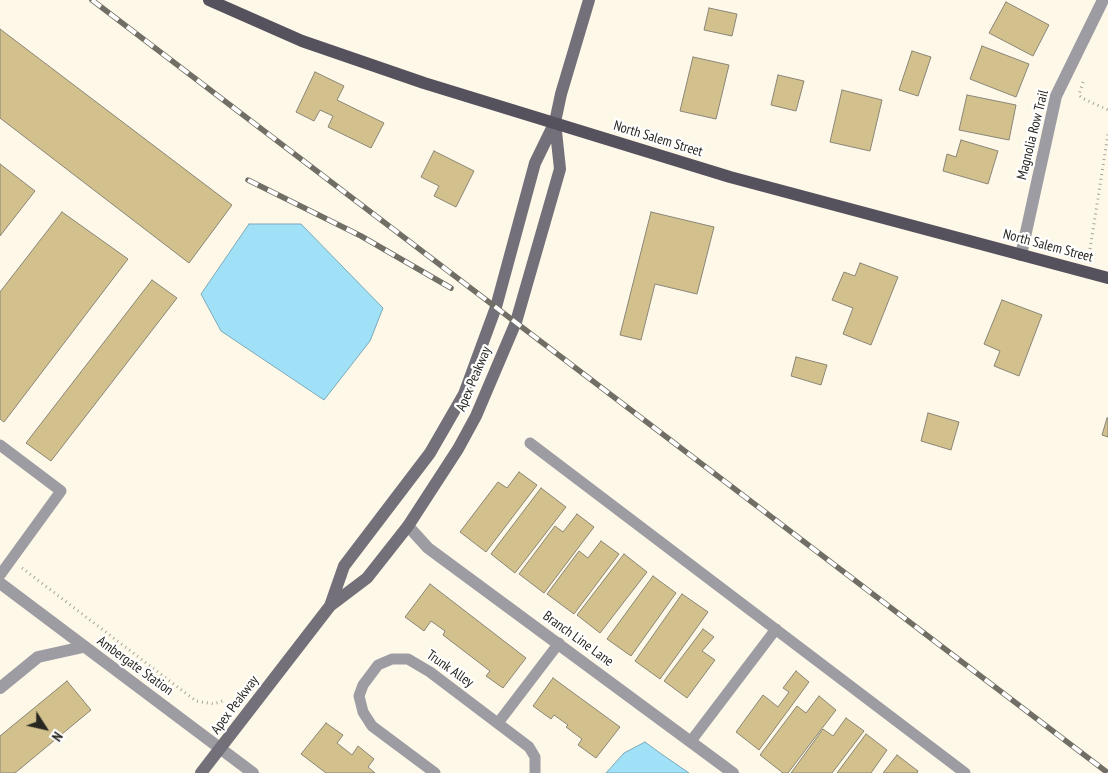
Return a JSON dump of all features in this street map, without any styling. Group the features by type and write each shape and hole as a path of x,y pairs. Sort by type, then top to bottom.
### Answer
{"main road":[{"name":"North Salem Street","path":"209,0 302,41 424,84 555,122 730,177 1108,278"},
{"name":"Apex Peakway","path":"330,606 344,566 430,454 464,394 496,307 535,163 555,122 561,94 589,0"},
{"name":"Apex Peakway","path":"200,773 330,606 367,578 408,526 458,449 476,416 516,322 560,170 555,122"}],"street":[{"name":"Magnolia Row Trail","path":"1021,255 1056,96 1103,0"},
{"name":"Branch Line Lane","path":"408,526 428,548 733,773"},
{"name":"Ambergate Station","path":"0,583 252,773"},
{"path":"0,688 38,657 83,647"}],"lane":[{"path":"530,443 966,773"},
{"path":"0,445 61,491 0,575"},
{"path":"691,741 776,629"},
{"path":"498,723 559,644"},
{"name":"Trunk Alley","path":"435,773 372,726 362,712 359,696 361,690 369,674 378,665 392,659 408,659 430,672 529,747 536,757 535,773"}],"path":[{"path":"1086,75 1079,95 1087,102 1108,110"},
{"path":"1090,249 1108,134"},
{"path":"11,560 196,701 214,704 225,700"}],"water":[{"path":"249,224 301,224 383,308 370,341 324,400 221,331 201,294"},
{"path":"645,742 689,773 606,773 624,753"}],"building":[{"path":"1006,2 1049,25 1033,56 989,33"},
{"path":"709,8 737,14 732,36 704,30"},
{"path":"0,29 232,205 189,263 0,118"},
{"path":"982,46 1029,64 1016,97 970,79"},
{"path":"912,51 931,57 918,96 899,90"},
{"path":"693,57 729,65 716,119 680,111"},
{"path":"315,72 344,86 337,100 384,123 371,148 328,127 333,116 320,110 314,121 296,112"},
{"path":"778,75 804,81 796,111 771,105"},
{"path":"842,90 882,100 870,151 830,142"},
{"path":"967,95 1016,105 1009,140 959,130"},
{"path":"961,140 998,151 988,184 943,171 947,154 956,157"},
{"path":"434,151 474,171 456,207 434,196 439,186 421,177"},
{"path":"0,164 35,191 0,236"},
{"path":"62,212 128,259 4,422 0,419 0,292"},
{"path":"651,212 714,227 697,294 655,284 641,340 620,335"},
{"path":"860,263 898,277 871,345 843,334 853,308 832,300 844,272 855,276"},
{"path":"152,280 177,298 51,461 26,443"},
{"path":"1002,300 1042,315 1019,376 994,366 1000,351 984,344"},
{"path":"796,357 827,365 821,385 791,376"},
{"path":"928,413 959,422 951,450 921,441"},
{"path":"1108,418 1108,437 1102,435"},
{"path":"519,472 537,485 486,552 460,532 498,482 507,488"},
{"path":"541,488 566,507 515,573 491,554"},
{"path":"577,514 594,527 544,593 519,574 555,526 563,532"},
{"path":"601,541 619,554 574,614 547,594 579,551 588,558"},
{"path":"624,554 647,572 600,633 577,615"},
{"path":"653,576 676,593 631,656 607,639"},
{"path":"430,584 526,658 503,688 486,676 490,671 443,635 445,631 431,621 424,631 405,617"},
{"path":"682,594 708,612 660,679 635,661"},
{"path":"703,629 714,637 702,651 715,660 687,698 664,681"},
{"path":"796,671 809,682 759,750 736,732 763,695 778,707 789,692 783,688"},
{"path":"553,678 620,727 596,758 578,745 582,739 566,727 568,725 554,715 551,719 533,706"},
{"path":"67,681 91,710 15,773 0,773 0,736"},
{"path":"819,696 836,710 788,773 783,773 760,755 797,706 806,713"},
{"path":"846,718 864,731 832,773 791,773 823,729 833,736"},
{"path":"326,723 343,735 337,743 352,755 358,746 374,759 368,767 375,773 326,773 301,754"},
{"path":"866,734 887,750 871,773 837,773"},
{"path":"897,755 918,771 917,773 883,773"}],"railway":[{"path":"92,0 1108,773"},
{"path":"248,180 361,236 451,288"}]}
